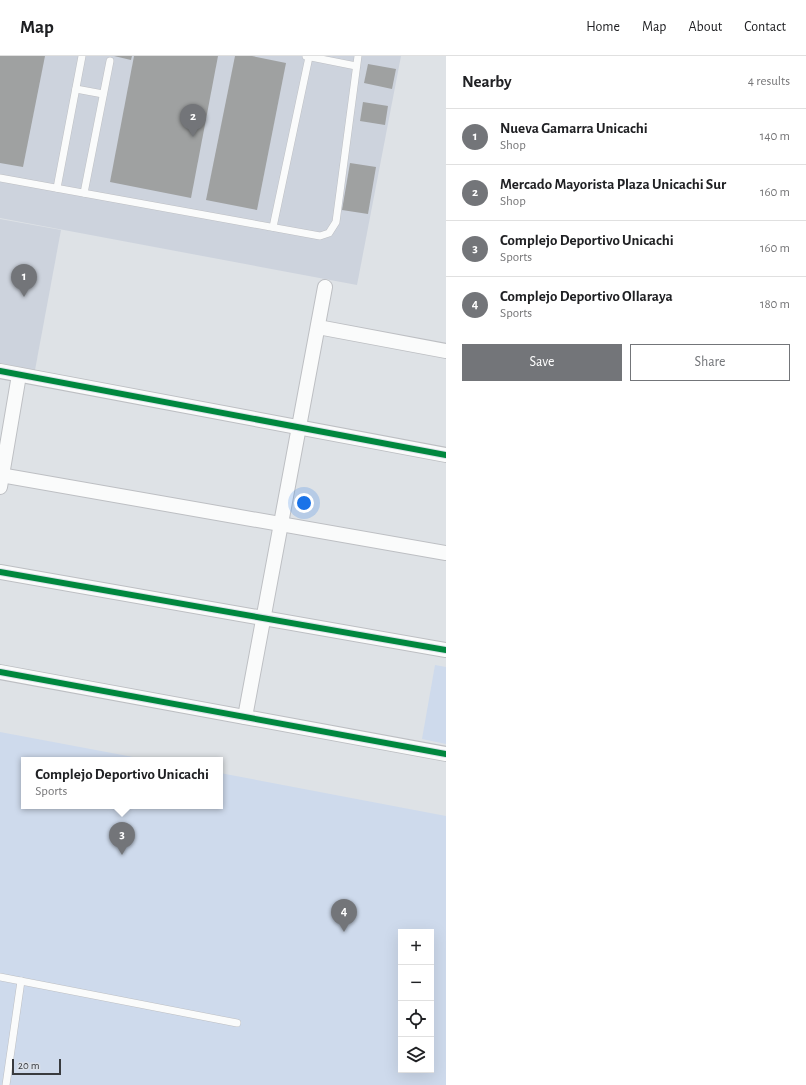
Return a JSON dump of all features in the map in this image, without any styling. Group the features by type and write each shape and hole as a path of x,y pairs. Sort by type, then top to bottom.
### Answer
{"street":[{"path":"245,717 325,287"},
{"path":"318,327 446,351"},
{"path":"0,372 446,455"},
{"path":"19,375 1,479 281,524 446,553"},
{"path":"0,572 446,650"},
{"path":"0,672 446,754"}],"lane":[{"path":"57,188 82,56"},
{"path":"273,227 308,56 356,66"},
{"path":"0,178 320,236 329,232 336,222 358,56"},
{"path":"84,193 110,62"},
{"path":"76,89 103,94"},
{"path":"0,977 237,1023"},
{"path":"6,1085 21,982"}],"shaded area":[{"path":"0,56 401,56 357,285 0,218"},
{"path":"0,219 61,230 35,370 0,363"},
{"path":"435,665 446,667 446,744 422,739"},
{"path":"0,732 133,757 21,757 21,809 223,809 223,774 446,816 446,1085 0,1085"}],"building":[{"path":"0,56 45,56 23,167 0,163"},
{"path":"114,56 132,56 131,60"},
{"path":"134,56 218,56 191,198 110,182"},
{"path":"235,56 252,56 286,63 257,210 206,200"},
{"path":"368,64 396,69 392,89 364,83"},
{"path":"363,102 388,106 385,125 360,121"},
{"path":"350,163 376,167 368,214 342,210"}],"cycle path":[{"path":"0,371 446,455"},
{"path":"0,572 446,650"},
{"path":"0,672 446,754"}],"place":[{"name":"Mercado Mayorista Plaza Unicachi Sur","path":"193,137"},
{"name":"Nueva Gamarra Unicachi","path":"24,297"},
{"name":"Complejo Deportivo Unicachi","path":"122,855"},
{"name":"Complejo Deportivo Ollaraya","path":"344,932"}]}
